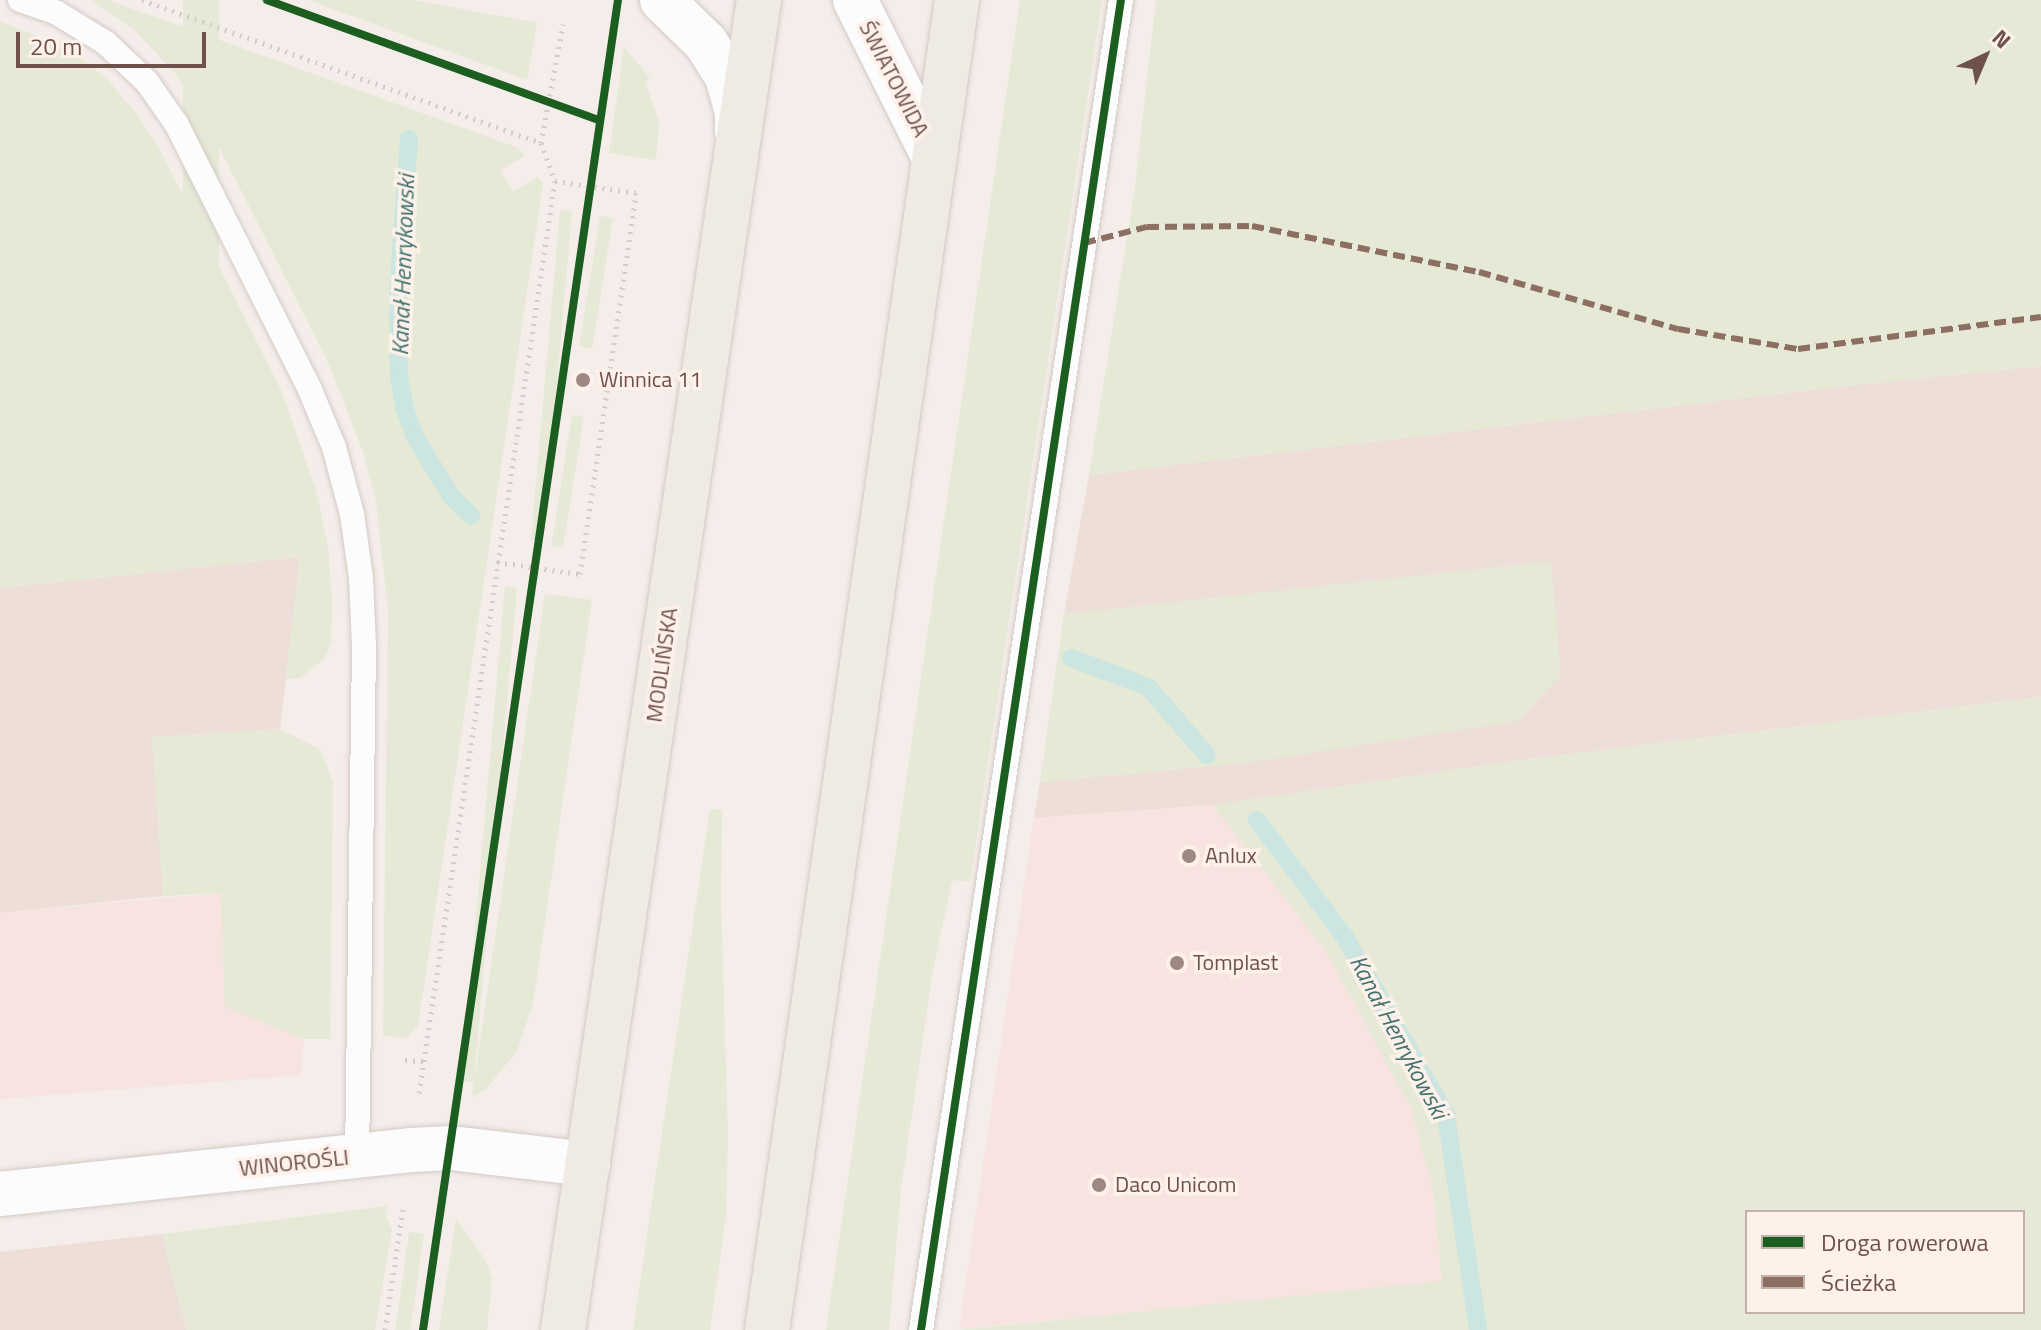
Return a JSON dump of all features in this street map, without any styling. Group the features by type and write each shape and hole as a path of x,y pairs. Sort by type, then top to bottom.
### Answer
{"main road":[{"name":"MODLIŃSKA","path":"563,1330 759,0"},
{"path":"767,1330 957,0"}],"street":[{"path":"662,0 706,43 727,77 737,112 738,147"},
{"name":"ŚWIATOWIDA","path":"855,0 934,158"},
{"name":"WINOROŚLI","path":"0,1194 451,1148 588,1164"}],"lane":[{"path":"20,0 57,13 106,43 147,82 177,125 310,390 334,447 352,514 361,578 364,646 357,1157"},
{"path":"921,1330 1121,0"}],"path":[{"path":"142,0 541,143"},
{"path":"419,1097 555,181 541,143 563,24"},
{"path":"535,96 562,106"},
{"path":"588,202 592,173"},
{"path":"497,562 580,574 636,193 555,181"},
{"path":"534,583 539,552"},
{"path":"385,1330 404,1196"}],"shaded area":[{"path":"2041,366 2041,697 1527,759 1213,805 1034,818 1040,782 1245,763 1140,607 1064,614 1089,475"},
{"path":"300,557 280,729 153,737 163,896 0,913 0,588"},
{"path":"1213,805 1328,954 1411,1108 1433,1189 1442,1282 959,1329 1034,818"},
{"path":"221,893 225,1007 304,1039 301,1075 0,1099 0,913"},
{"path":"162,1234 187,1330 0,1330 0,1252"}],"green space":[{"path":"91,0 108,0 519,148 524,156 500,170 513,192 538,177 543,184 418,1026 406,1038 383,1036 388,610 376,501 363,452 328,362 207,123 175,73 134,30"},
{"path":"183,0 219,0 219,358 183,358"},
{"path":"308,0 413,0 537,23 527,80"},
{"path":"1020,0 1102,0 970,882 952,880 932,976 901,1189 889,1330 826,1330"},
{"path":"1156,0 2041,0 2041,366 1089,475 1135,188"},
{"path":"0,21 73,52 108,80 135,112 159,148 281,390 316,490 328,546 332,602 331,642 325,658 300,678 285,680 300,557 0,588"},
{"path":"624,47 650,78 645,81 659,123 656,160 609,153"},
{"path":"560,210 572,211 543,541 531,540"},
{"path":"600,216 613,218 592,348 579,346"},
{"path":"572,415 584,417 563,547 551,545"},
{"path":"1551,561 1561,675 1518,721 1245,763 1040,782 1064,614"},
{"path":"505,587 517,588 474,1082 462,1081"},
{"path":"545,594 592,600 533,1003 517,1051 486,1089 472,1097"},
{"path":"2041,697 2041,1330 959,1330 1442,1281 1433,1189 1411,1108 1328,954 1213,805 1527,759"},
{"path":"280,729 320,749 333,782 330,1039 304,1039 225,1007 221,893 163,896 152,737"},
{"path":"710,809 722,810 721,904 728,1134 726,1216 710,1330 633,1330"},
{"path":"387,1206 386,1217 392,1229 375,1330 187,1330 162,1234"},
{"path":"456,1219 485,1260 492,1278 487,1330 439,1330"},
{"path":"409,1232 424,1234 410,1330 395,1330"}],"waterway":[{"name":"Kanał Henrykowski","path":"409,139 398,293 399,376 405,409 415,437 451,496 471,515"},
{"name":"Kanał Henrykowski","path":"1071,658 1148,687 1207,755"},
{"name":"Kanał Henrykowski","path":"1257,820 1345,937 1446,1115 1478,1330"}],"marked path":[{"path":"1084,243 1147,227 1252,226 1479,272 1678,329 1798,349 2041,317"}],"cycle path":[{"path":"267,0 599,120"},
{"path":"423,1330 618,0"},
{"path":"921,1330 1121,0"}],"place":[{"name":"Winnica 11","path":"583,380"},
{"name":"Anlux","path":"1189,856"},
{"name":"Tomplast","path":"1177,963"},
{"name":"Daco Unicom","path":"1099,1185"}]}
